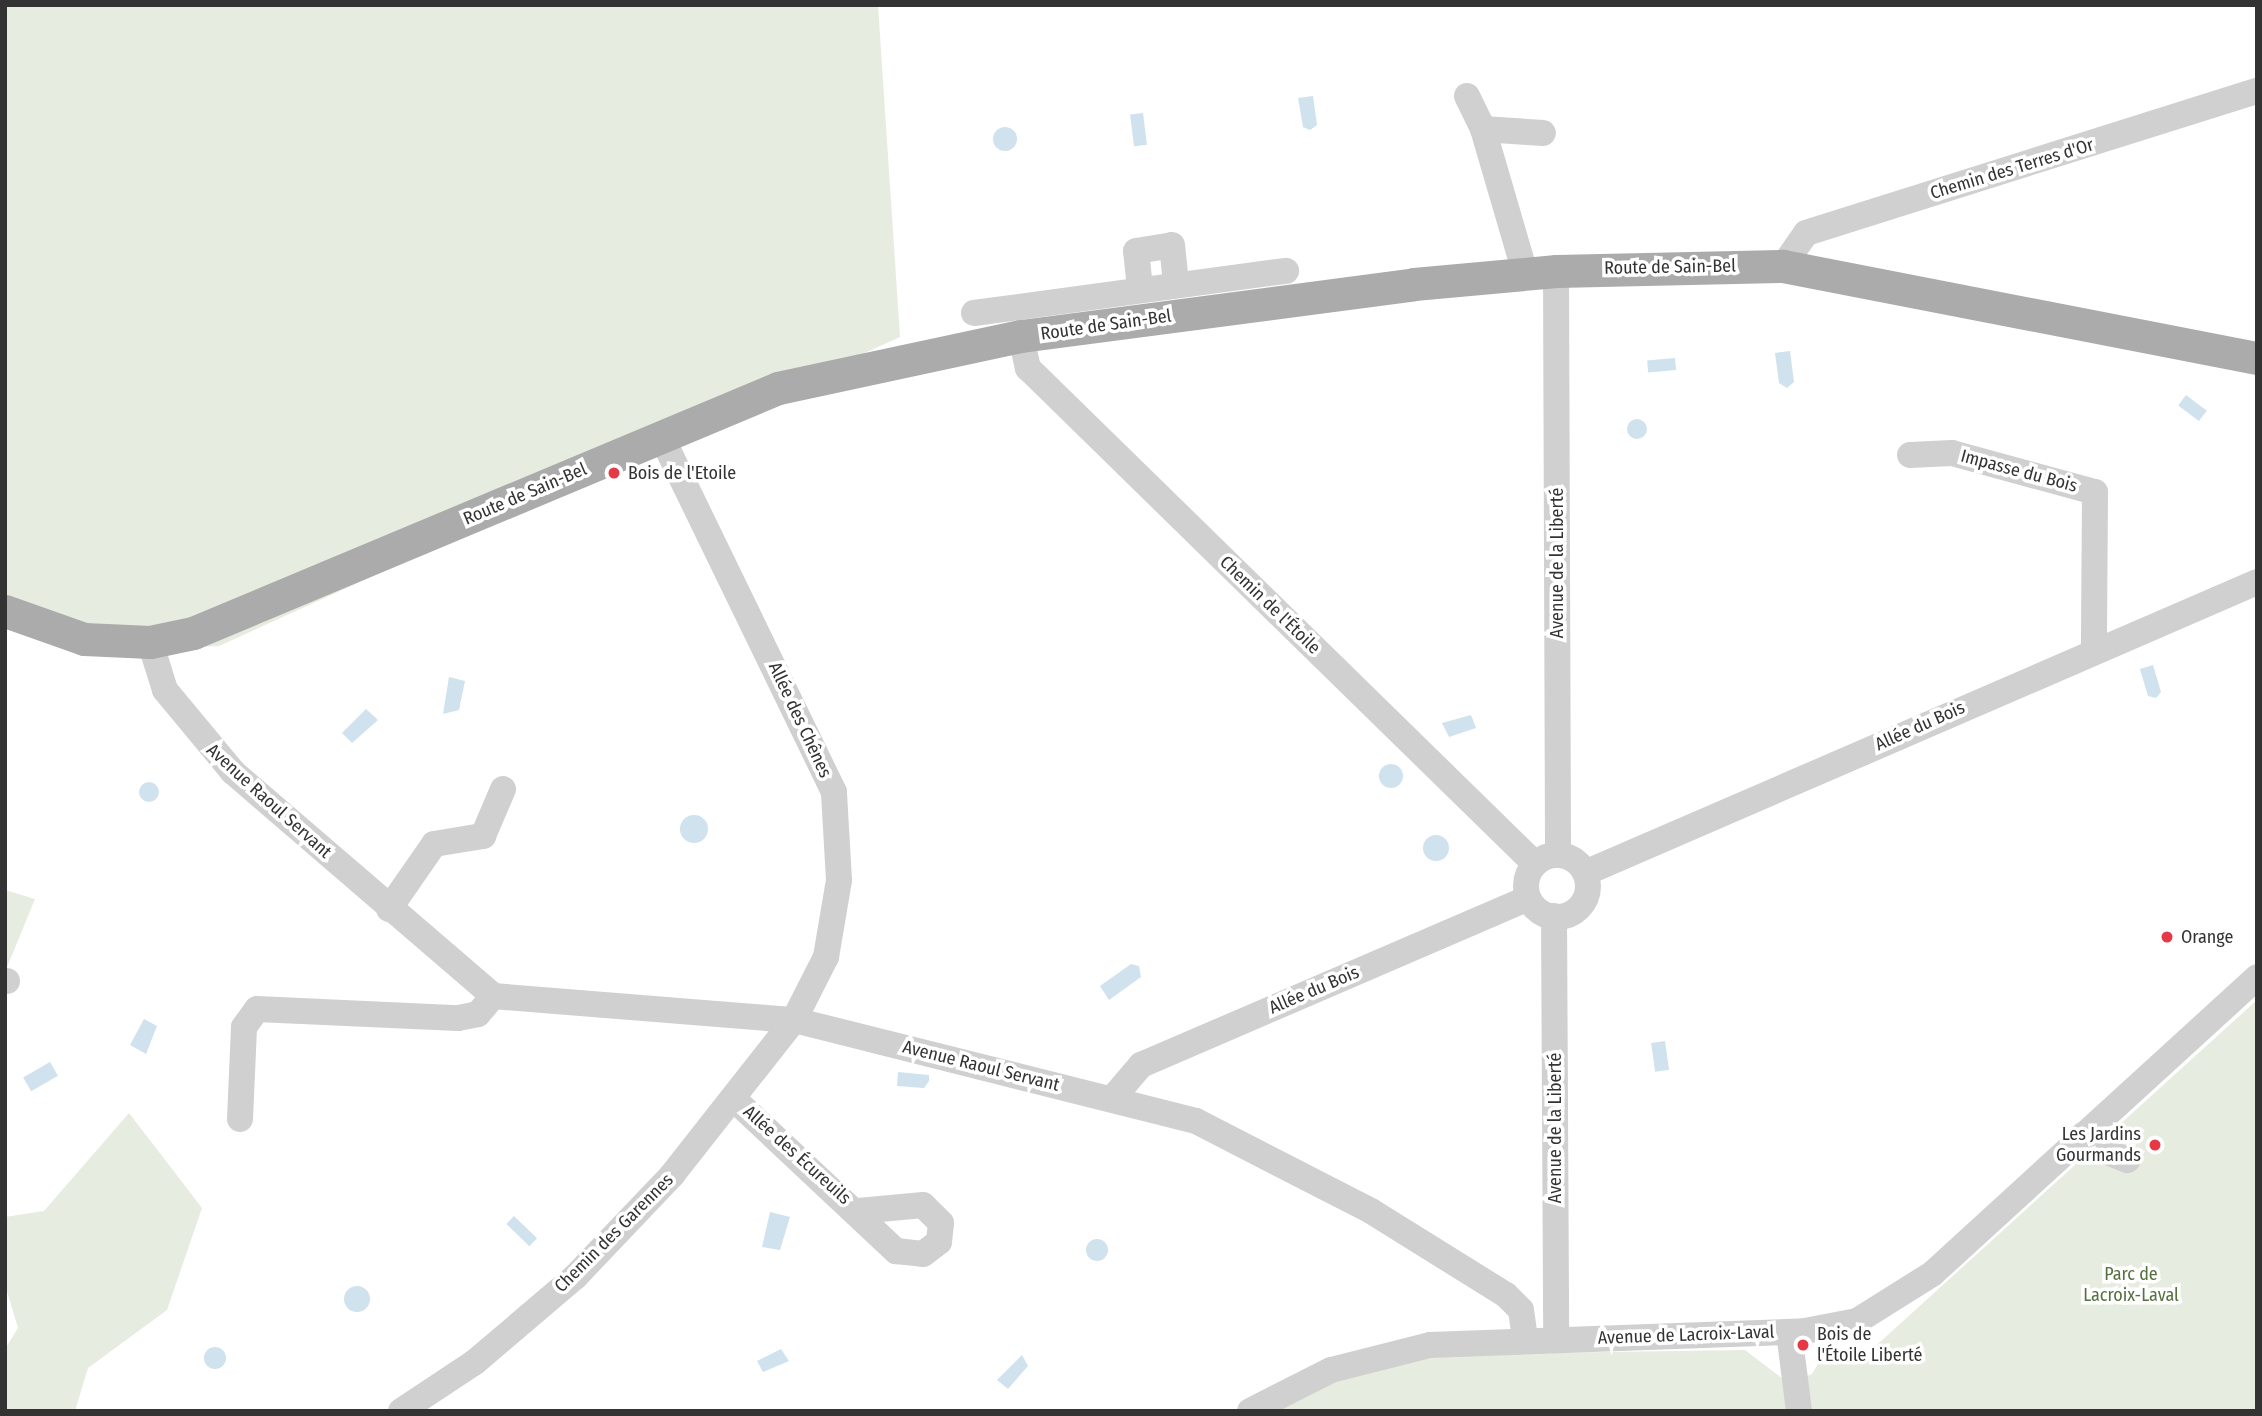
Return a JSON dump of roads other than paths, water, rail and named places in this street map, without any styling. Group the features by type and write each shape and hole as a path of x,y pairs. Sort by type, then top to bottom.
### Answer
{"main road":[{"name":"Route de Sain-Bel","path":"5,611 84,639 150,642 225,623 778,388 1021,336 1160,293 1541,272 1783,266 2257,358"}],"street":[{"name":"Chemin des Terres d'Or","path":"1783,266 1807,233 1842,220 2257,91"},
{"name":"Avenue de la Liberté","path":"1466,96 1483,129 1541,272 1546,860"},
{"path":"1483,129 1543,133"},
{"path":"974,313 1160,293 1286,271"},
{"name":"Chemin de l'Étoile","path":"1021,336 1028,368 1546,860"},
{"name":"Allée des Chênes","path":"661,436 834,792 839,880 826,957 794,1020"},
{"name":"Impasse du Bois","path":"1909,455 1952,453 2095,492 2094,650"},
{"name":"Allée du Bois","path":"1585,873 2094,650 2257,582"},
{"name":"Avenue Raoul Servant","path":"150,642 165,690 195,733 389,909 493,996 794,1020 1196,1121 1371,1210 1506,1295 1521,1310 1525,1340"},
{"path":"389,909 434,844 483,836 503,789"},
{"path":"1546,860 1585,873 1582,903 1555,916 1528,898 1526,880 1546,860"},
{"name":"Allée du Bois","path":"1112,1099 1141,1065 1528,898"},
{"name":"Avenue de la Liberté","path":"1555,916 1556,1339"},
{"name":"Avenue de Lacroix-Laval","path":"1250,1411 1378,1355 1525,1340 1788,1332 1857,1321 1897,1301 2257,977"},
{"path":"240,1119 244,1027 257,1009 458,1018 478,1014 493,996"},
{"name":"Chemin des Garennes","path":"401,1411 475,1362 575,1277 735,1100 794,1020"},
{"name":"Allée des Écureuils","path":"735,1100 858,1211"},
{"path":"2083,1135 2095,1147 2128,1160"},
{"path":"1788,1332 1798,1411"}],"water":[{"path":"1313,96 1317,125 1310,130 1303,127 1298,98"},
{"path":"1143,113 1147,145 1134,146 1130,115"},
{"path":"1005,127 1014,130 1017,139 1014,148 1005,151 996,148 993,139 996,130"},
{"path":"1790,351 1794,382 1787,388 1779,383 1775,353"},
{"path":"1675,358 1676,370 1648,372 1647,360"},
{"path":"2186,395 2207,411 2199,421 2178,405"},
{"path":"1637,419 1644,422 1647,429 1644,436 1637,439 1630,436 1627,429 1630,422"},
{"path":"2153,665 2161,692 2156,698 2148,696 2140,669"},
{"path":"449,677 465,681 459,710 443,714"},
{"path":"366,709 378,720 352,743 342,733"},
{"path":"1471,715 1476,728 1449,737 1442,723"},
{"path":"1391,764 1402,771 1403,776 1396,787 1391,788 1380,781 1379,776 1386,765"},
{"path":"145,782 153,782 159,792 153,802 145,802 139,796 139,788"},
{"path":"694,815 704,819 708,829 704,839 694,843 684,839 680,829 684,819"},
{"path":"1436,835 1445,839 1449,848 1445,857 1436,861 1427,857 1423,848 1427,839"},
{"path":"1131,964 1139,966 1141,977 1109,1000 1100,986"},
{"path":"144,1019 157,1026 146,1054 130,1045"},
{"path":"1665,1041 1669,1070 1655,1072 1651,1043"},
{"path":"50,1062 58,1076 31,1091 23,1078"},
{"path":"898,1072 929,1075 929,1081 924,1088 897,1086"},
{"path":"770,1212 790,1217 780,1250 762,1247"},
{"path":"514,1216 537,1238 529,1246 506,1224"},
{"path":"1097,1239 1105,1242 1108,1250 1105,1258 1097,1261 1089,1258 1086,1250 1089,1242"},
{"path":"357,1286 366,1290 370,1299 366,1308 357,1312 348,1308 344,1299 348,1290"},
{"path":"215,1347 223,1350 226,1358 223,1366 215,1369 207,1366 204,1358 207,1350"},
{"path":"781,1349 789,1361 763,1372 757,1361"},
{"path":"1022,1355 1028,1366 1008,1389 997,1380"}],"place":[{"name":"Bois de l'Etoile","path":"614,473"},
{"name":"Orange","path":"2167,937"},
{"name":"Les Jardins Gourmands","path":"2155,1145"},
{"name":"Bois de l'Étoile Liberté","path":"1803,1345"}],"park label":[{"name":"Parc de Lacroix-Laval","path":"2131,1285"}]}
